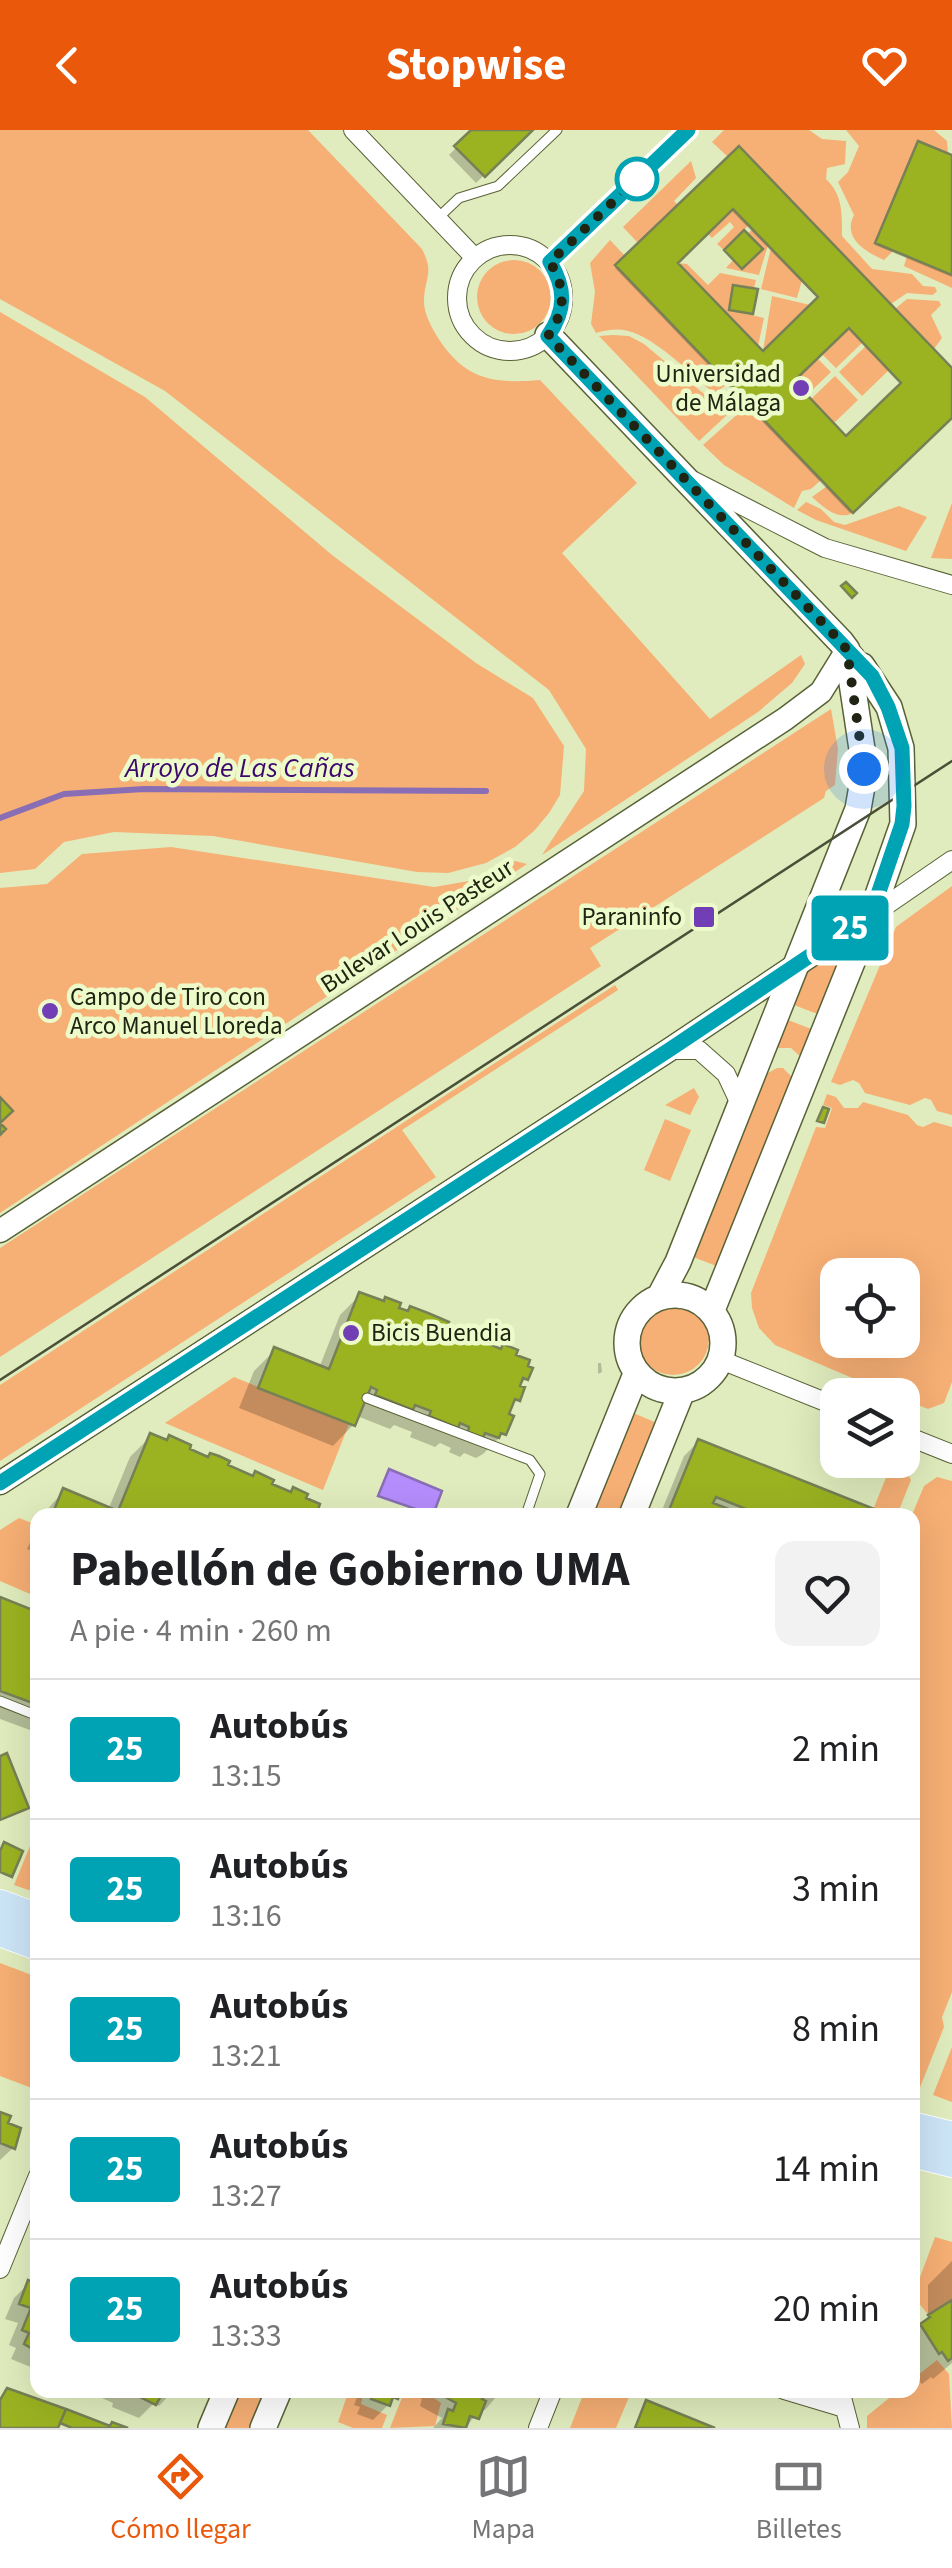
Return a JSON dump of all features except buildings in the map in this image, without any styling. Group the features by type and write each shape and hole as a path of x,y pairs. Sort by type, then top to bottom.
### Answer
{"main road":[{"path":"548,336 872,676 902,748 902,824 871,915 712,1310"},
{"path":"660,1296 678,1262 848,836 864,769 854,658"},
{"path":"678,1294 699,1300 712,1310 722,1327 724,1345 708,1378 682,1390 654,1387 636,1374 626,1342 631,1322 642,1307 660,1296 678,1294"},
{"path":"582,1508 636,1374"},
{"path":"635,1508 682,1390"},
{"path":"0,1904 30,1915"},
{"path":"0,1932 30,1943"},
{"path":"920,2128 952,2136"},
{"path":"920,2155 952,2164"},
{"path":"212,2428 224,2398"},
{"path":"263,2428 275,2398"}],"street":[{"path":"353,130 475,258"},
{"path":"550,262 688,130"},
{"path":"522,246 550,262 561,280 564,299 560,319 548,336 535,346 518,351 485,346 472,336 457,306 457,288 463,272 475,258 488,249 522,246"},
{"path":"682,476 825,548 952,585"},
{"name":"Bulevar Louis Pasteur","path":"0,1231 785,720 821,692 854,658"},
{"path":"0,1483 669,1050 952,860"},
{"path":"669,1050 699,1050 726,1074 741,1106"},
{"path":"720,1360 820,1400"},
{"path":"920,1441 952,1454"},
{"path":"0,2269 30,2196"},
{"path":"538,2428 550,2398"},
{"path":"842,2399 850,2428"}],"lane":[{"path":"438,218 459,198 498,186 557,130"},
{"path":"366,1398 530,1460 540,1474 528,1508"},
{"path":"0,1701 30,1713"}],"shaded area":[{"path":"0,130 308,130 422,249 428,270 425,311 448,352 470,371 495,380 540,380 637,483 562,553 710,719 801,655 805,664 792,683 758,712 542,855 584,791 586,749 549,690 165,391 0,299"},
{"path":"724,130 809,130 822,139 846,141 845,164 827,168 826,179 839,198 842,236 872,269 912,274 923,286 935,287 937,291 933,295 907,293 891,304 740,146 728,157 712,142"},
{"path":"846,130 934,130 947,141 948,153 918,141 875,243 893,251 884,260 863,248 851,231 854,215 838,182 848,172 859,146"},
{"path":"691,161 696,178 674,201 678,205 638,243 623,227"},
{"path":"733,209 749,225 724,250 717,244 734,227 730,222 712,238 708,234"},
{"path":"753,229 768,245 759,275 726,268 733,260 743,269 762,250 747,234"},
{"path":"610,240 625,256 615,266 728,383 715,394 662,349 639,335 620,330 596,333 591,324 595,292 590,263"},
{"path":"771,248 802,280 797,298 761,289"},
{"path":"907,256 952,275 952,288 904,266"},
{"path":"514,260 540,271 551,297 540,323 514,334 488,323 477,297 488,271"},
{"path":"678,263 687,264 708,285 720,273 756,280 754,288 734,285 730,310 764,318 758,346"},
{"path":"772,296 810,305 763,351"},
{"path":"907,299 939,301 941,305 931,315 942,338 934,349 895,309"},
{"path":"0,312 145,397 332,555 476,663 533,698 564,746 560,795 534,831 486,863 448,873 417,872 213,836 114,832 64,842 35,869 0,873"},
{"path":"849,328 863,342 836,368 822,354"},
{"path":"599,336 629,336 644,344 728,414 699,441"},
{"path":"866,346 889,370 862,396 839,372"},
{"path":"817,358 831,372 807,395 794,381"},
{"path":"835,376 858,400 834,423 811,399"},
{"path":"749,404 821,480 802,491 794,508 724,465 703,445"},
{"path":"827,486 853,513 836,514 812,497"},
{"path":"806,502 821,509 834,522 845,525 899,506 927,517 906,551 797,510"},
{"path":"952,503 952,559 931,558"},
{"path":"831,709 838,749 835,785 824,798 590,948 601,966 0,1357 0,1248"},
{"path":"171,847 434,887 475,880 515,861 527,864 0,1213 0,888 47,884 82,854"},
{"path":"952,886 952,1115 937,1111 931,1100 925,1098 910,1105 865,1093 853,1080 840,1085 831,1082 896,927"},
{"path":"830,956 838,969 820,1015 794,1005 808,970"},
{"path":"615,985 618,990 402,1130 436,1177 0,1461 0,1385"},
{"path":"788,1020 814,1030 803,1059 791,1048 777,1048"},
{"path":"783,1068 793,1078 719,1267 693,1257 766,1074"},
{"path":"694,1088 699,1097 690,1115 665,1105"},
{"path":"827,1094 836,1097 844,1108 858,1108 863,1102 908,1115 923,1127 934,1122 952,1127 952,1382 944,1403 928,1409 920,1406 920,1378 852,1378 775,1345 759,1328 752,1308 751,1293 816,1127 825,1128 832,1108 823,1105"},
{"path":"665,1119 691,1130 670,1181 644,1170"},
{"path":"673,1303 698,1314 709,1339 698,1364 673,1375 648,1364 637,1339 648,1314"},
{"path":"234,1377 349,1424 323,1490 165,1423"},
{"path":"631,1412 657,1423 623,1508 593,1508"},
{"path":"389,1469 442,1491 436,1508 413,1508 378,1496"},
{"path":"937,1477 952,1481 952,1992 942,2017 944,2027 920,2087 920,1508 915,1508 924,1486"},
{"path":"886,1478 911,1480 900,1508 874,1508"},
{"path":"19,1518 30,1522 30,1594 0,1581 0,1530"},
{"path":"30,1846 30,1890 14,1885"},
{"path":"0,1963 30,1974 30,2087 0,2076"},
{"path":"952,2047 952,2102 933,2095"},
{"path":"935,2237 952,2242 952,2300 930,2317 920,2305 920,2277"},
{"path":"937,2360 949,2374 952,2428 867,2428 867,2416 889,2398 920,2398 920,2373"},
{"path":"236,2398 265,2398 253,2428 224,2428"},
{"path":"346,2398 362,2398 361,2404 387,2415 382,2428 353,2428 338,2422"},
{"path":"402,2398 434,2398 441,2403 435,2426 390,2428"},
{"path":"582,2398 629,2398 616,2428 570,2428"}],"waterway":[{"name":"Arroyo de Las Cañas","path":"0,818 64,794 144,789 486,791"}],"tram line":[{"path":"0,1380 952,761"}],"bus line":[{"name":"25","path":"0,1483 871,915 902,824 904,806 902,748 872,676 548,336 560,319 564,299 561,280 550,262 688,130"}],"place":[{"name":"Universidad de Málaga","path":"801,388"},
{"name":"Paraninfo","path":"704,917"},
{"name":"Campo de Tiro con Arco Manuel Lloreda","path":"50,1011"},
{"name":"Bicis Buendia","path":"351,1333"}],"route":[{"path":"637,179 550,262 561,280 564,299 560,319 548,336 847,650 860,719 864,769"}]}
